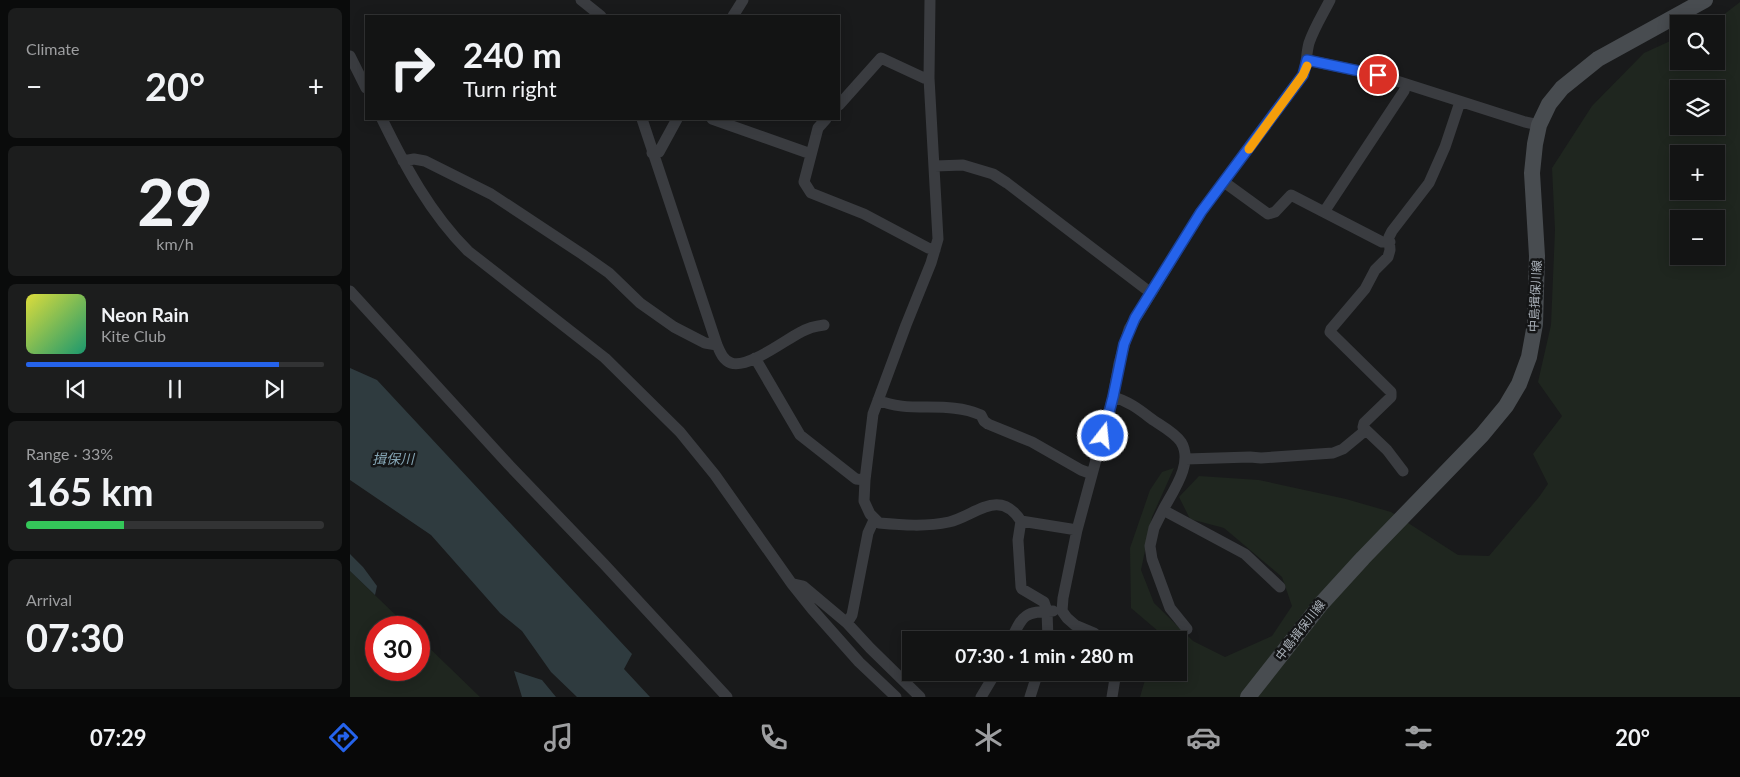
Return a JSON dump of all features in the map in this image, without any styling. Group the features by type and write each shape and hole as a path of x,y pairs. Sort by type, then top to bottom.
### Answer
{"main road":[{"name":"中島揖保川線","path":"1248,697 1320,604 1482,435 1506,406 1519,384 1529,357 1535,324 1537,256 1532,173 1535,144 1539,125 1549,104 1562,88 1598,59 1705,0"}],"street":[{"path":"581,0 600,15"},
{"path":"734,15 743,0"},
{"path":"930,0 929,78 938,239 873,414 864,501 874,520 879,523 912,526 949,522 989,505 1009,508 1021,521 1018,540 1021,587 1044,602 1047,611 1048,631"},
{"path":"1090,631 1067,618 1062,611 1063,598 1077,530 1113,397 1119,364 1129,329 1189,231 1303,75 1312,34 1330,0"},
{"path":"350,56 365,86"},
{"path":"840,104 881,58 924,78 929,78"},
{"path":"1307,60 1359,70 1539,125"},
{"path":"1324,212 1404,91 1406,84"},
{"path":"1403,471 1387,450 1363,427 1364,423 1391,397 1391,392 1330,332 1365,289 1375,270 1388,256 1392,231 1429,183 1445,147 1460,102"},
{"path":"382,120 416,185 451,234 468,251 605,358 680,432 715,476 792,584 858,662 896,697"},
{"path":"642,120 652,154 722,356 731,363 741,364 802,332 824,325"},
{"path":"652,154 659,152 676,120"},
{"path":"715,120 811,154"},
{"path":"825,120 818,128 804,182 811,193 864,214 935,250"},
{"path":"403,161 414,159 425,161 491,194 610,274 640,303 674,327 705,343 717,345"},
{"path":"935,166 963,165 993,174 1150,293"},
{"path":"1224,182 1268,214 1276,212 1291,196 1382,242 1390,242"},
{"path":"350,291 509,465 727,697"},
{"path":"755,358 800,435 856,479 865,480"},
{"path":"1113,397 1124,400 1170,432 1180,440 1185,451 1186,459 1180,476 1154,528 1150,546 1152,559 1170,608 1187,629"},
{"path":"878,400 889,405 938,406 968,410 981,415 988,424 1032,442 1081,470 1092,474"},
{"path":"1186,459 1261,458 1333,453 1343,449 1366,430"},
{"path":"1163,510 1245,554 1280,587"},
{"path":"848,623 852,615 868,533 874,520"},
{"path":"1021,521 1077,530"},
{"path":"792,584 803,586 848,623 870,648 920,697"},
{"path":"1015,631 1019,622 1026,615 1035,611 1062,611"},
{"path":"981,697 991,681"},
{"path":"1030,697 1035,681"},
{"path":"1112,697 1115,681"}],"shaded area":[{"path":"1740,2 1740,697 1140,697 1145,681 1187,681 1187,635 1193,641 1225,657 1272,636 1292,606 1282,577 1224,528 1190,519 1179,497 1199,476 1259,480 1346,499 1391,512 1458,555 1489,556 1539,497 1548,484 1533,454 1562,416 1538,382 1551,325 1555,230 1552,168 1592,106 1644,53 1670,41 1670,70 1725,70 1725,15 1723,15"},
{"path":"1174,468 1152,517 1141,570 1154,603 1183,631 1158,631 1131,608 1130,548 1150,490 1162,472"},
{"path":"350,571 397,616 365,616 365,681 430,681 430,649 480,697 350,697"}],"water":[{"name":"揖保川","path":"350,368 377,380 632,654 624,669 650,697 577,697 551,672 522,631 500,613 431,535 350,480"},
{"path":"350,554 363,567 377,586 375,595 350,571"},
{"path":"514,671 542,680 556,697 522,697"}],"slow traffic":[{"path":"1249,149 1303,75 1307,66"}],"route":[{"path":"1103,436 1129,329 1201,212 1303,75 1307,66 1307,60 1378,75"}]}
